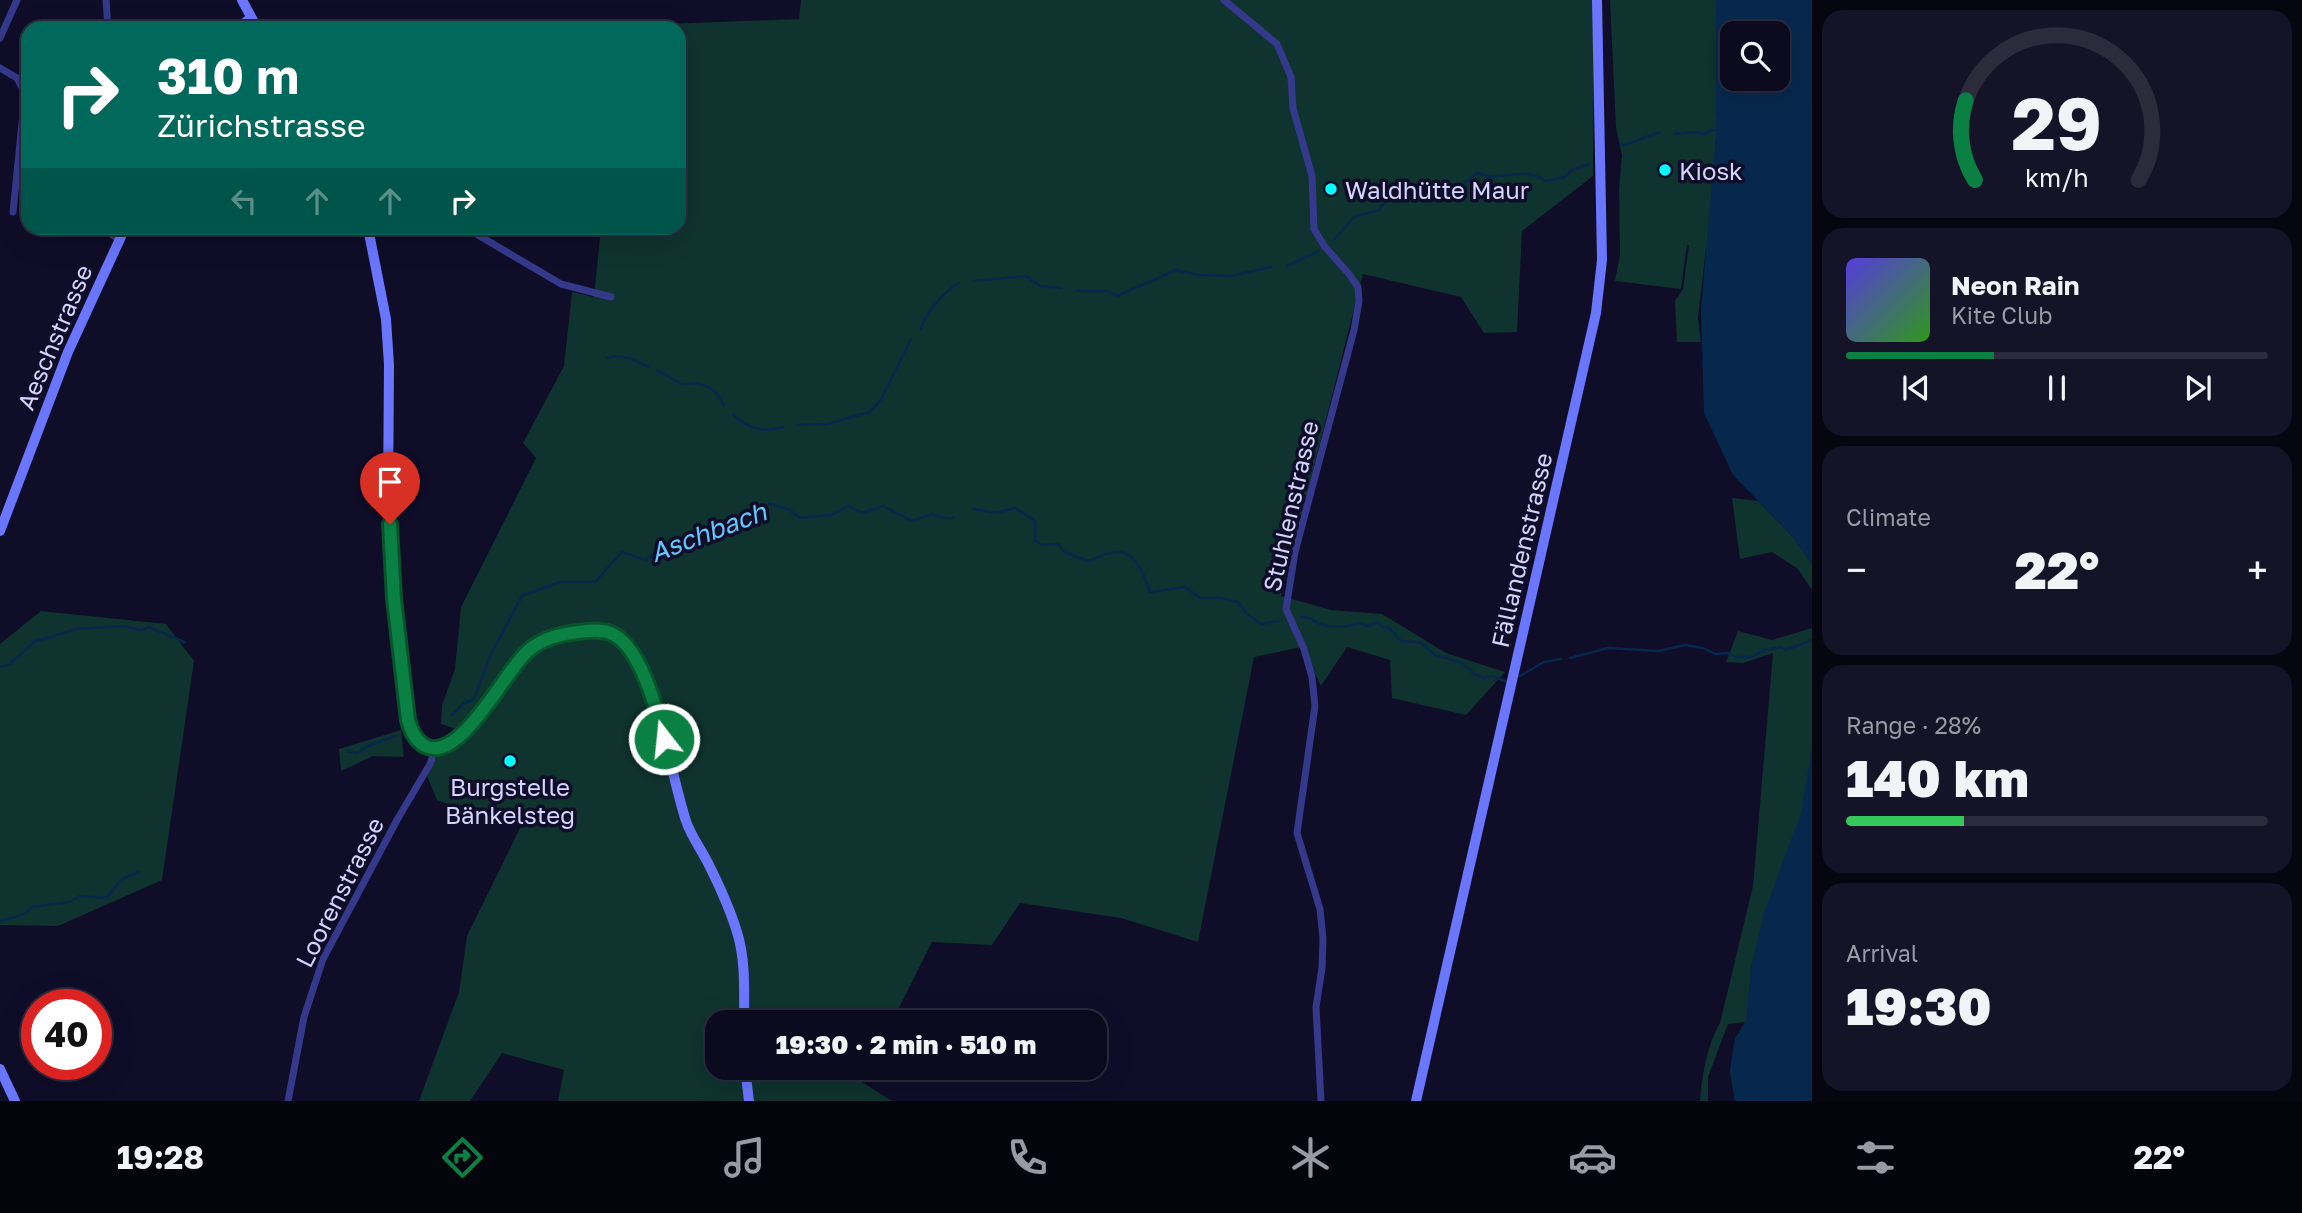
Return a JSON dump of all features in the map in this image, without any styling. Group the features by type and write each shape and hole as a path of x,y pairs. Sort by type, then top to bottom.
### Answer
{"street":[{"path":"1,32 17,0"},
{"path":"106,0 108,21"},
{"path":"242,0 253,21"},
{"name":"Stuhlenstrasse","path":"1224,0 1270,37 1281,52 1291,77 1293,108 1312,176 1314,229 1358,288 1359,301 1354,330 1295,552 1286,609 1304,649 1312,677 1315,706 1297,833 1320,909 1323,938 1316,1007 1321,1101"},
{"name":"Fällandenstrasse","path":"1416,1101 1596,313 1602,260 1597,0"},
{"path":"247,21 251,18"},
{"path":"0,68 18,78 21,84"},
{"path":"13,212 21,133"},
{"path":"113,235 119,239"},
{"name":"Aeschstrasse","path":"0,531 68,352 121,235"},
{"path":"369,235 386,319 389,365 388,500 394,599 408,720 415,737 424,745 435,748 443,748 451,743 484,710 527,651 544,639 564,633 598,631 609,632 623,640 641,670 658,714 687,824 709,865 737,933 744,969 744,1010"},
{"path":"478,235 561,284 611,297"},
{"name":"Loorenstrasse","path":"288,1101 304,1017 323,959 430,764 435,748"},
{"path":"0,1069 15,1101"},
{"path":"747,1080 748,1101"}],"green space":[{"path":"801,0 1594,0 1593,176 1522,231 1517,332 1484,333 1461,297 1363,274 1281,596 1331,610 1382,614 1446,653 1505,672 1466,715 1392,698 1390,660 1347,647 1321,686 1302,647 1254,657 1198,942 1121,918 1020,903 992,945 932,942 898,1010 705,1010 705,1080 863,1080 862,1082 892,1101 558,1101 564,1070 502,1053 470,1101 419,1101 459,992 467,936 525,818 458,808 437,800 427,776 434,760 465,732 441,724 442,705 455,669 461,607 536,458 523,443 564,366 572,292 594,297 600,235 686,235 686,23 799,19"},
{"path":"1610,0 1716,0 1716,138 1708,249 1698,318 1701,342 1677,342 1675,301 1683,289 1689,245 1681,289 1615,281 1620,254 1619,189 1622,155 1616,128"},
{"path":"1732,498 1758,501 1793,537 1812,564 1812,590 1798,569 1772,552 1740,559"},
{"path":"41,611 166,624 194,661 162,880 58,926 0,925 0,644"},
{"path":"1812,628 1812,807 1751,968 1748,1014 1735,1101 1730,1071 1735,1039 1745,1022 1728,1024 1708,1077 1708,1101 1700,1101 1706,1060 1720,1023 1753,886 1773,653 1743,663 1726,662 1738,631 1772,640"},
{"path":"401,730 404,757 373,756 341,771 339,749"}],"water":[{"path":"1716,0 1812,0 1812,564 1793,537 1733,475 1704,413 1701,309 1716,138"},
{"path":"1812,747 1812,1101 1735,1101 1730,1071 1735,1039 1746,1022 1751,968 1764,913 1801,813"}],"waterway":[{"path":"1674,134 1705,134 1715,130"},
{"path":"1621,145 1660,133"},
{"path":"1333,241 1354,217 1379,210 1386,201 1456,190 1477,173 1486,176 1529,174 1546,181 1565,177 1572,170 1589,164"},
{"path":"1287,266 1319,251"},
{"path":"1077,291 1107,291 1117,296 1176,270 1199,275 1230,276 1271,267"},
{"path":"974,281 1026,276 1040,286 1061,288"},
{"path":"921,329 936,303 959,283"},
{"path":"797,425 828,424 869,412 880,401 911,339"},
{"path":"607,358 623,357 648,367"},
{"path":"657,371 682,384 694,383 709,387 724,406"},
{"path":"733,414 743,423 756,428 783,427"},
{"name":"Aschbach","path":"452,715 463,704 474,699 490,656 522,596 560,582 595,582 622,552 646,560 672,540 717,527 730,516 746,516 770,504 788,509 800,518 831,515 849,506 862,513 883,506 912,521 932,514 954,518"},
{"name":"Aschbach","path":"974,509 995,513 1015,508 1035,521 1035,541 1042,545 1058,544 1064,552 1089,561 1113,552 1123,553 1139,566 1150,592 1185,587 1200,598 1221,598 1238,602 1247,614 1261,624 1279,621"},
{"name":"Aschbach","path":"1301,617 1333,627 1359,623 1368,626 1377,622 1389,628 1401,641 1420,642 1435,655 1463,663 1474,674 1484,678 1493,676 1507,682"},
{"name":"Aschbach","path":"0,667 10,664 34,642 76,629 123,626 141,630 149,627 184,642"},
{"name":"Aschbach","path":"1570,658 1608,648 1658,651 1685,645 1703,648 1715,654 1751,657 1765,650 1781,647 1786,650 1812,640"},
{"name":"Aschbach","path":"1520,676 1544,662 1561,659"},
{"name":"Aschbach","path":"346,751 357,753 395,736"},
{"path":"0,921 25,914 32,907 69,902 80,896 107,898 122,879 139,872"}],"place":[{"name":"Kiosk","path":"1665,170"},
{"name":"Waldhütte Maur","path":"1331,189"},
{"name":"Burgstelle Bänkelsteg","path":"510,761"}],"route":[{"path":"390,524 394,599 408,720 411,731 424,745 443,748 451,743 484,710 527,651 544,639 564,633 598,631 609,632 623,640 634,656 658,714 664,739"}]}
